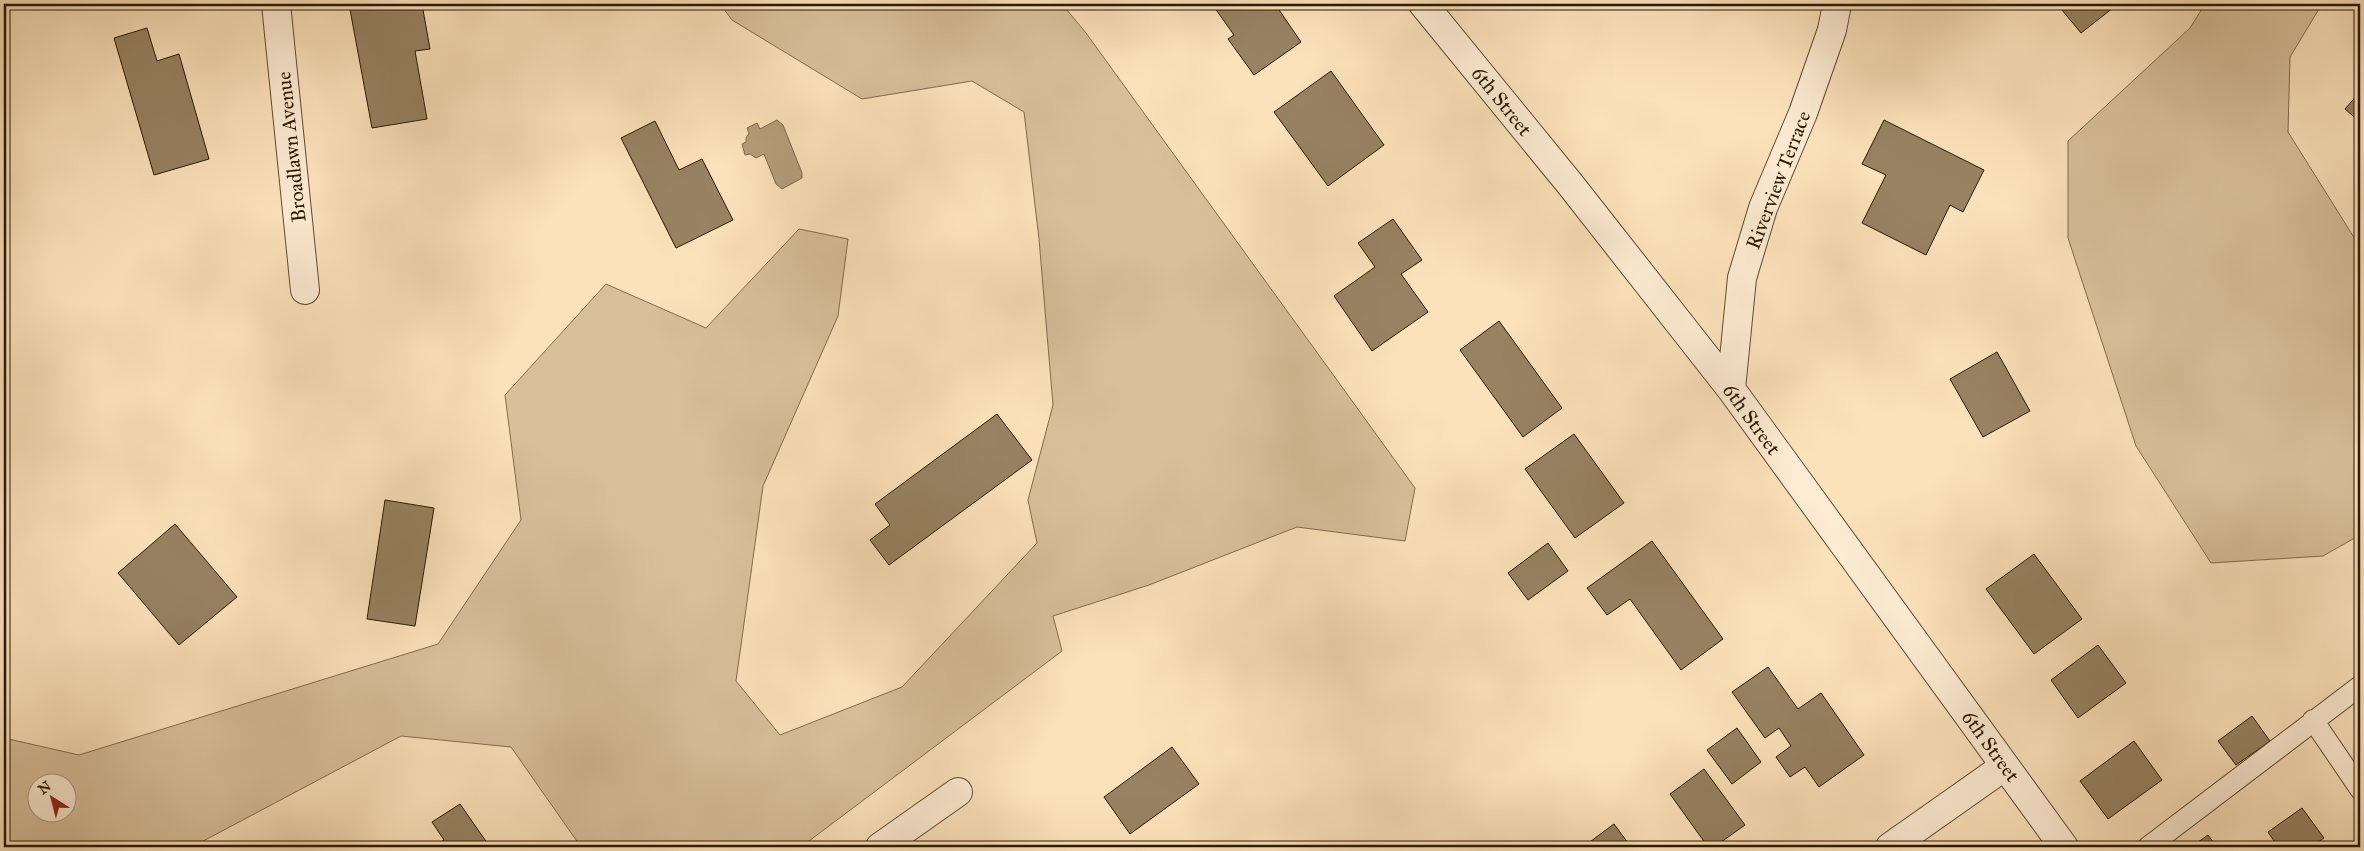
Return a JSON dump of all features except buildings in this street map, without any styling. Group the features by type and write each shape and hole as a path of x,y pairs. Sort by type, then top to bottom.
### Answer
{"street":[{"name":"Broadlawn Avenue","path":"276,4 305,290"},
{"name":"6th Street","path":"1423,4 1570,184 1730,388 2064,847"},
{"name":"Riverview Terrace","path":"1730,388 1742,278 1763,208 1803,113 1832,30 1837,4"},
{"path":"1890,847 2005,766"},
{"path":"880,847 958,792"}],"lane":[{"path":"2148,847 2360,686"},
{"path":"2313,720 2360,789"}],"shaded area":[{"path":"720,4 1062,4 1086,33 1415,488 1405,541 1297,527 1149,585 1053,616 1062,651 801,847 581,847 511,747 401,736 192,847 4,847 4,738 79,755 438,644 521,520 505,395 606,284 706,328 799,229 848,239 838,316 763,486 736,681 780,735 902,687 1037,543 1028,500 1053,405 1039,239 1024,112 972,81 862,99 732,20"},
{"path":"2205,4 2322,4 2290,57 2288,132 2360,247 2360,535 2323,556 2211,563 2136,446 2068,238 2068,141 2190,28"},
{"path":"777,120 783,125 802,173 802,178 782,189 776,184 764,154 756,158 750,154 745,155 742,144 746,142 749,133 747,128 757,123 760,129"}]}
